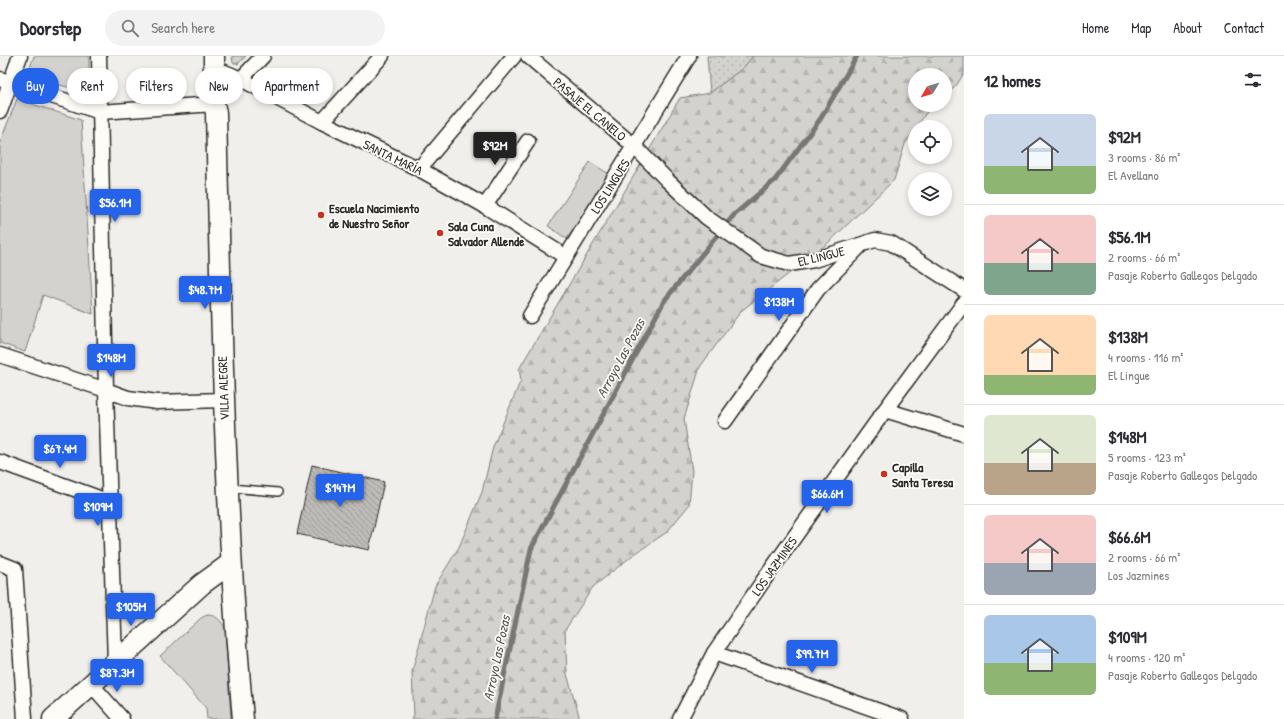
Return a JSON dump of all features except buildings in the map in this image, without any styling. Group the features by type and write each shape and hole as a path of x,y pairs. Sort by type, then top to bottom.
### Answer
{"main road":[{"name":"VILLA ALEGRE","path":"214,104 216,113 223,400 227,488 243,719"},
{"path":"53,719 202,584 231,563"}],"street":[{"path":"0,111 5,81 20,56"},
{"path":"99,56 106,390 115,662"},
{"path":"243,77 263,56"},
{"path":"322,122 382,56"},
{"path":"419,170 514,56"},
{"name":"PASAJE EL CANELO","path":"528,56 634,146"},
{"name":"LOS LINGUES","path":"530,316 689,56"},
{"name":"SANTA MARÍA","path":"214,62 224,68"},
{"name":"SANTA MARÍA","path":"243,80 322,122 419,170 485,206 566,257"},
{"path":"5,81 100,112 214,104"},
{"path":"485,206 528,141"},
{"name":"EL LINGUE","path":"634,146 706,217 761,256 789,264 814,260 875,240 891,243 964,290"},
{"path":"725,421 818,289 860,246"},
{"name":"LOS JAZMINES","path":"680,719 714,653 763,581 885,410 964,303"},
{"path":"0,355 128,398 157,402 223,400"},
{"path":"885,410 964,434"},
{"path":"0,462 110,502"},
{"path":"0,564 15,569 25,719"},
{"path":"714,653 902,719"},
{"path":"91,684 122,719"}],"lane":[{"path":"227,488 278,492"}],"green space":[{"path":"34,56 89,56 89,68 67,68 67,87 59,85 59,68 30,68"},
{"path":"232,56 246,56 238,64 233,63"},
{"path":"707,56 753,56 743,68 710,93"},
{"path":"753,56 964,56 964,73 952,90 952,68 908,68 908,112 927,112 921,120 908,120 908,140 905,144 894,180 827,244 741,311 700,367 684,419 692,471 689,505 667,532 633,555 593,587 565,630 567,674 580,719 412,719 414,716 412,672 435,586 459,547 482,492 493,447 521,380 519,369 680,98 710,93 743,68"},
{"path":"15,104 32,104 81,120 93,314 43,295 25,352 0,343 0,142"},
{"path":"590,162 609,174 567,239 548,226"},
{"path":"207,615 218,618 225,628 231,719 207,719 206,708 160,656 201,618"}],"waterway":[{"name":"Arroyo Las Pozas","path":"495,719 531,549 664,301 734,215 775,180 821,118 857,56"}],"place":[{"name":"Escuela Nacimiento de Nuestro Señor","path":"321,215"},
{"name":"Sala Cuna Salvador Allende","path":"440,233"},
{"name":"Capilla Santa Teresa","path":"884,474"}]}
